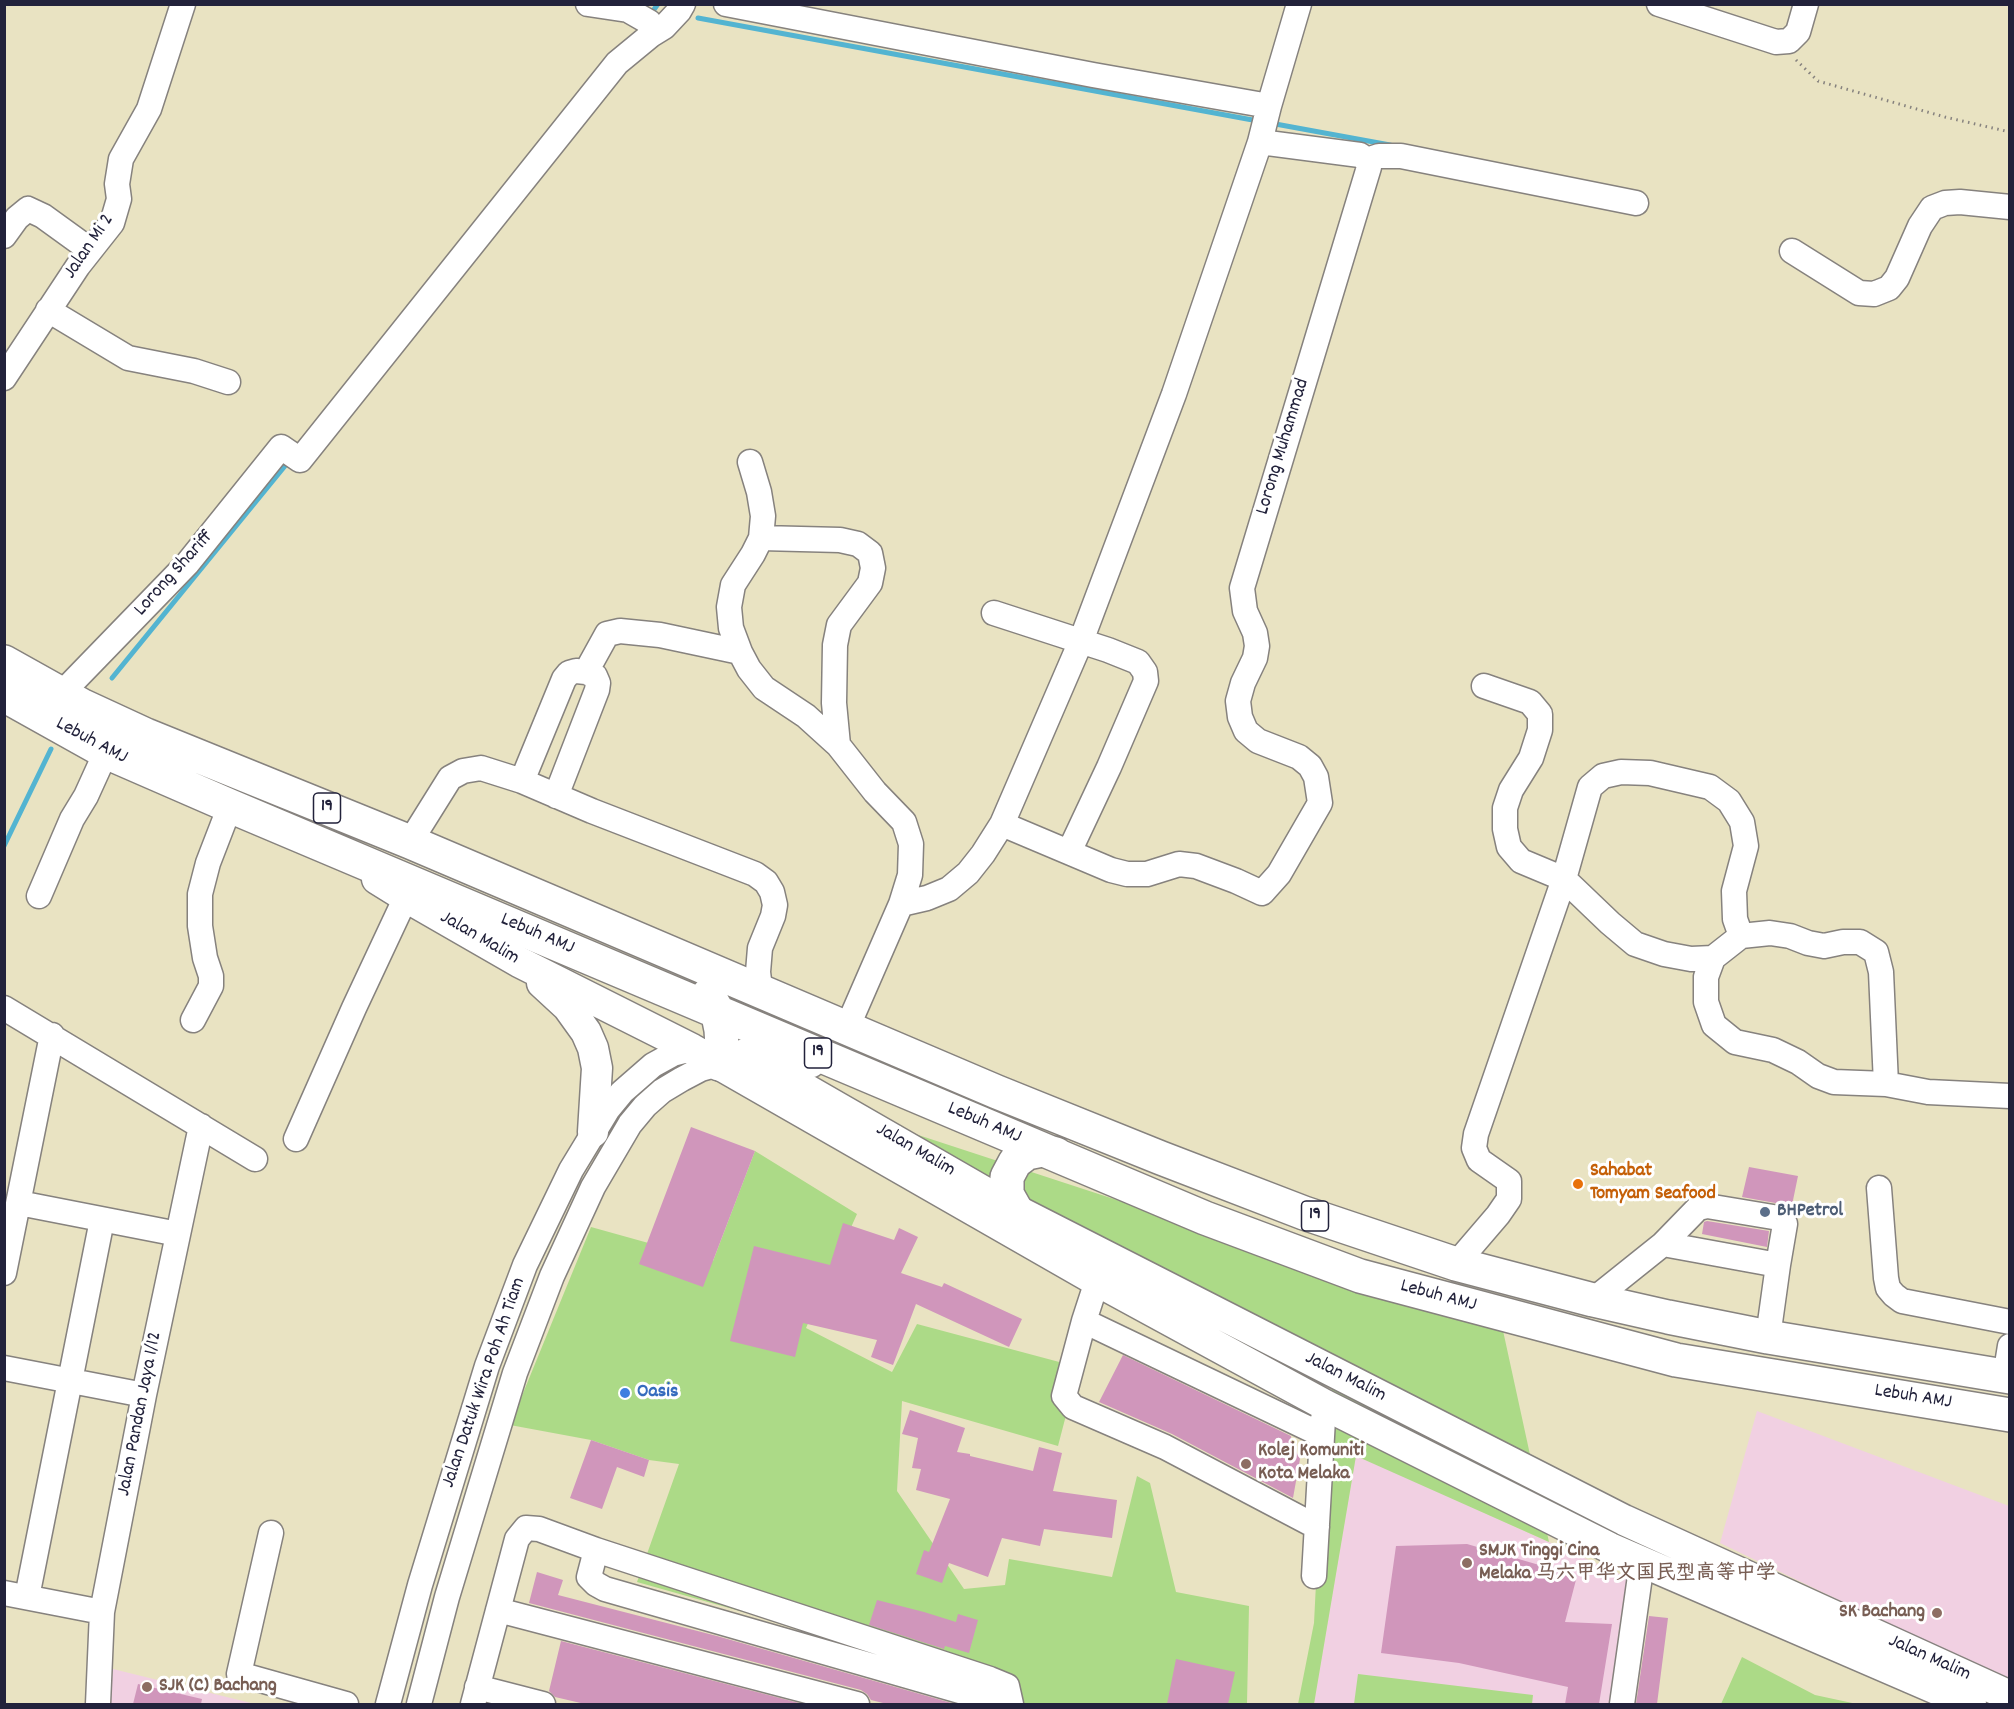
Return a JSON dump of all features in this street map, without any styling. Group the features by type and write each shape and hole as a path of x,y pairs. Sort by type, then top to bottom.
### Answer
{"highway":[{"name":"Lebuh AMJ","path":"4,662 105,752 1205,1218 1360,1276 1676,1360 2010,1415"},
{"name":"Lebuh AMJ","path":"4,695 56,707 146,735 410,842 760,989 847,1028 1161,1158 1304,1212 1456,1264 1593,1300 1768,1337 2008,1367"},
{"path":"655,945 690,972 717,1010 721,1054 792,1057 920,1097"},
{"path":"1016,1210 1007,1194 1007,1177 1015,1162 1027,1153 1041,1150 1058,1154"}],"main road":[{"name":"Jalan Malim","path":"335,850 406,897 519,962 721,1054 1016,1210 1633,1524 2010,1696"},
{"path":"519,962 568,1007 586,1032 593,1048 597,1068 593,1132"},
{"name":"Jalan Malim","path":"721,1054 1097,1281 1325,1405 1610,1548 1971,1704"}],"street":[{"name":"Jalan Mi 2","path":"4,378 48,310 112,223 119,199 117,183 121,159 149,109 183,4"},
{"path":"588,4 632,16"},
{"name":"Lorong Shariff","path":"56,707 291,454 617,63 632,16 664,27 679,11 682,4"},
{"path":"726,4 1146,84 1360,154 1367,160 1379,156 1401,156 1636,203"},
{"path":"901,904 949,889 968,873 1002,824 1081,641 1174,394 1264,124 1299,4"},
{"path":"1659,4 1776,42 1790,41 1798,32 1806,4"},
{"name":"Lorong Muhammad","path":"1069,852 1111,870 1127,874 1147,874 1179,864 1196,866 1262,893 1279,874 1320,803 1316,777 1310,766 1299,757 1258,741 1246,731 1240,717 1238,701 1243,683 1255,658 1257,646 1255,633 1245,611 1242,588 1369,167 1367,160"},
{"path":"1792,252 1859,293 1874,294 1889,288 1897,278 1920,226 1932,207 1960,202 2010,207"},
{"path":"4,236 17,218 28,209 43,216 90,250"},
{"path":"48,310 128,358 194,371 228,382"},
{"path":"750,462 763,516 761,538 753,555 733,585 729,607 731,628 740,652 749,669 764,688 806,716 838,745 875,792 904,822 912,844 910,875 901,904 847,1028"},
{"path":"761,538 840,540 858,544 870,553 873,567 870,583 839,625 834,645 834,703 838,745"},
{"path":"994,613 1138,662 1146,681 1069,852 1002,824"},
{"path":"586,672 607,634 620,631 660,635 740,652"},
{"path":"522,781 564,679 568,673 586,672 595,676 598,683 597,690 556,796"},
{"path":"1484,686 1530,702 1540,714 1540,729 1531,758 1511,790 1505,808 1505,829 1509,847 1521,861 1564,879 1610,924 1635,944 1664,954 1713,958"},
{"path":"4,715 56,707"},
{"path":"39,896 72,819 86,796 105,752"},
{"path":"410,842 450,778 463,771 481,768 522,781 755,874 766,882 772,892 775,905 760,948 758,972 760,989"},
{"path":"1456,1264 1509,1199 1509,1181 1479,1160 1474,1148 1476,1134 1564,879 1590,787 1603,776 1621,772 1650,774 1710,787 1729,801 1742,822 1746,846 1734,891 1735,919 1741,936"},
{"path":"193,1020 211,986 211,976 205,958 200,926 200,894 208,863 230,806"},
{"path":"296,1139 406,897"},
{"path":"1886,1084 1881,972 1876,952 1860,942 1843,942 1824,946 1770,933 1741,936 1713,958 1706,977 1706,1002 1714,1025 1736,1042 1773,1050 1798,1062 1818,1076 1834,1082 1886,1084 1928,1092 2010,1096"},
{"path":"4,1008 255,1159"},
{"path":"4,1273 52,1035"},
{"name":"Jalan Datuk Wira Poh Ah Tiam","path":"388,1704 420,1585 487,1366 525,1265 571,1170 593,1132 622,1092 637,1077 673,1054 721,1054"},
{"name":"Jalan Datuk Wira Poh Ah Tiam","path":"419,1704 447,1597 515,1373 552,1276 593,1187 630,1124 645,1106 662,1091 701,1069 721,1054"},
{"name":"Jalan Pandan Jaya 1/12","path":"98,1704 102,1612 144,1395 201,1126"},
{"path":"1879,1188 1886,1278 1888,1288 1894,1295 1902,1300 2010,1322"},
{"path":"19,1203 178,1234"},
{"path":"1593,1300 1663,1244 1698,1208 1707,1206 1779,1218 1785,1224 1768,1337"},
{"path":"102,1220 70,1381 16,1595 102,1612"},
{"path":"1663,1244 1778,1265"},
{"path":"1097,1281 1064,1396 1074,1407 1165,1447 1317,1527"},
{"path":"1084,1320 1322,1435"},
{"path":"4,1368 144,1395"},
{"path":"1314,1576 1325,1405"},
{"path":"543,1704 475,1696 517,1539 526,1528 539,1529 990,1679 1006,1686 1011,1704"},
{"path":"271,1533 239,1674 346,1704"},
{"path":"597,1550 589,1577 604,1589 1005,1704"},
{"path":"1622,1704 1642,1562"},
{"path":"498,1610 857,1704"}],"path":[{"path":"1790,41 1791,51 1797,63 1818,81 1945,117 2010,132"}],"shaded area":[{"name":"SK Bachang","path":"1757,1411 2009,1506 2009,1682 1720,1543"},
{"name":"SMJK Tinggi Cina Melaka 马六甲华文国民型高等中学","path":"1356,1455 1642,1584 1625,1704 1314,1704"},
{"name":"SJK (C) Bachang","path":"113,1669 255,1704 108,1704"}],"green space":[{"path":"848,1112 1502,1326 1549,1542 1356,1456 1314,1704 1298,1704 1314,1623 1325,1405 1338,1374"},
{"path":"755,1151 857,1214 806,1328 892,1372 917,1324 1063,1363 1077,1373 1058,1446 902,1401 897,1491 964,1589 1005,1585 1009,1559 1112,1577 1137,1476 1150,1483 1176,1592 1249,1606 1247,1704 1011,1704 1006,1686 637,1582 679,1464 649,1460 591,1440 510,1425 591,1227 713,1261"},
{"path":"1742,1657 1815,1695 1857,1704 1721,1704"},
{"path":"1358,1674 1533,1695 1532,1704 1354,1704"}],"building":[{"path":"691,1127 755,1151 703,1287 639,1264"},
{"path":"1749,1167 1798,1176 1791,1210 1781,1204 1742,1197"},
{"path":"1704,1222 1769,1231 1767,1247 1702,1234"},
{"path":"843,1223 894,1240 899,1228 918,1237 901,1273 942,1287 944,1283 1022,1319 1009,1347 916,1304 893,1365 871,1357 877,1340 803,1323 795,1357 730,1341 754,1246 830,1265"},
{"path":"1123,1355 1291,1436 1291,1441 1300,1459 1293,1498 1172,1434 1099,1402"},
{"path":"910,1410 965,1428 957,1452 970,1454 970,1456 1033,1471 1039,1447 1062,1453 1053,1491 1117,1500 1112,1538 1044,1529 1040,1546 1002,1538 988,1577 949,1563 942,1583 916,1574 924,1550 929,1552 950,1499 916,1490 921,1469 912,1468 918,1438 902,1434"},
{"path":"591,1440 649,1460 644,1477 617,1467 602,1509 570,1498"},
{"path":"1467,1544 1577,1576 1565,1622 1612,1624 1599,1704 1565,1704 1568,1687 1459,1663 1381,1653 1396,1546"},
{"path":"537,1572 563,1580 558,1595 717,1636 955,1704 887,1704 871,1700 861,1690 529,1603"},
{"path":"877,1600 956,1622 958,1614 978,1620 969,1653 945,1646 944,1649 869,1625"},
{"path":"1649,1616 1668,1618 1657,1704 1636,1704"},
{"path":"561,1641 803,1704 585,1704 555,1697 549,1691"},
{"path":"1176,1659 1235,1672 1228,1704 1167,1704"},
{"path":"138,1684 202,1699 201,1704 133,1704"}],"waterway":[{"path":"650,15 658,4"},
{"path":"698,18 1258,121"},
{"path":"1270,123 1390,145"},
{"path":"112,678 289,461"},
{"path":"4,846 51,749"}],"place":[{"name":"Sahabat Tomyam Seafood","path":"1578,1184"},
{"name":"BHPetrol","path":"1765,1212"},
{"name":"Oasis","path":"625,1393"},
{"name":"Kolej Komuniti Kota Melaka","path":"1246,1464"},
{"name":"SMJK Tinggi Cina Melaka 马六甲华文国民型高等中学","path":"1467,1563"},
{"name":"SK Bachang","path":"1937,1613"},
{"name":"SJK (C) Bachang","path":"147,1687"}]}
